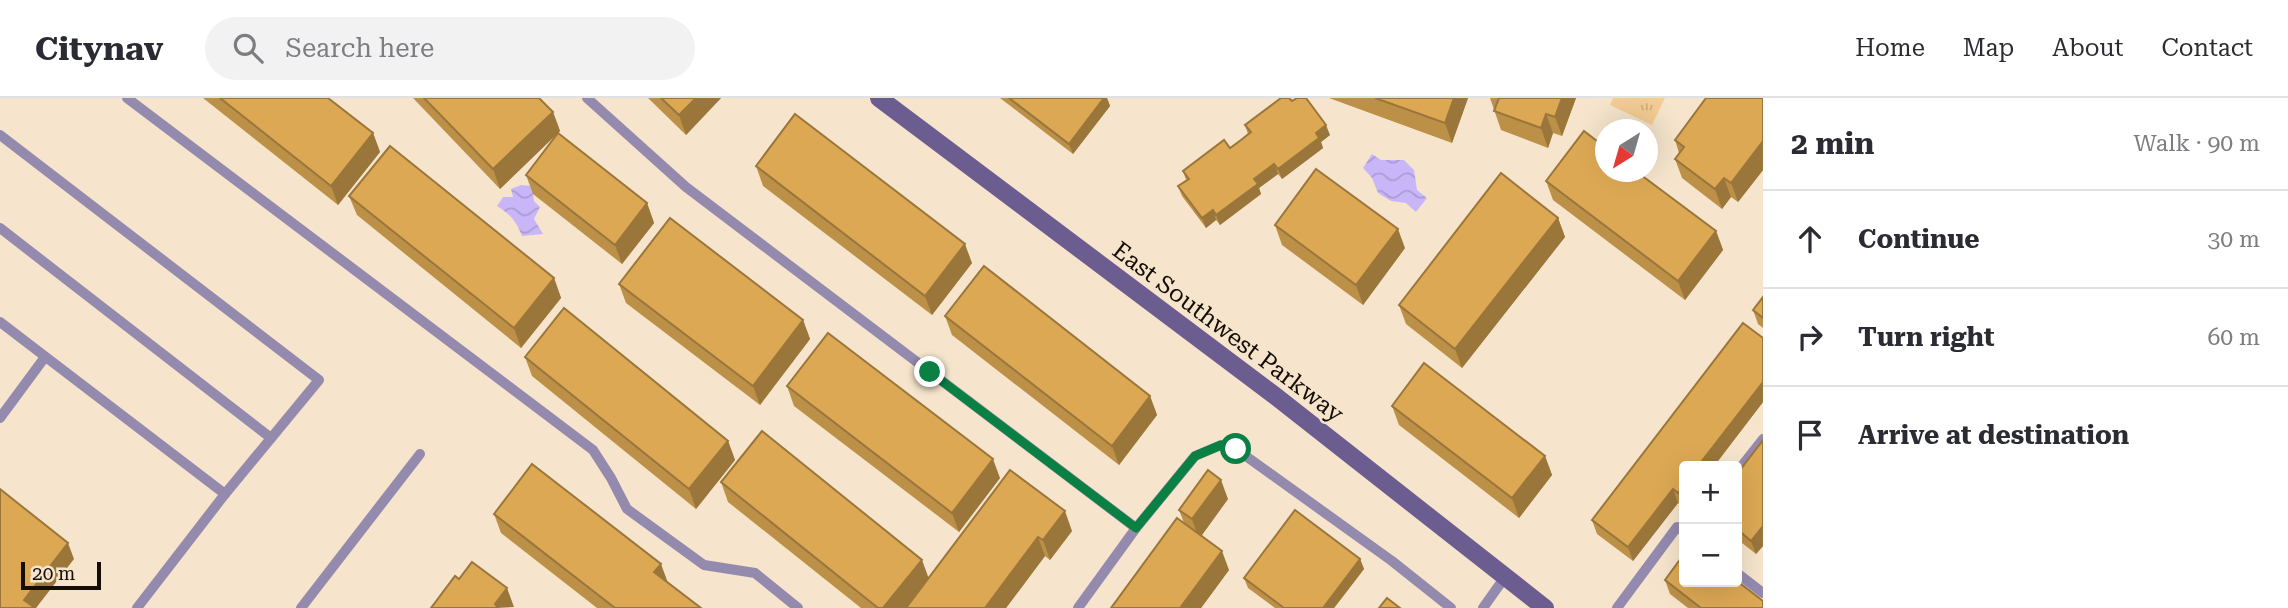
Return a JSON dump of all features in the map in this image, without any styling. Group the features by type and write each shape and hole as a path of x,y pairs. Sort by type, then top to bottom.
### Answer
{"street":[{"name":"East Southwest Parkway","path":"879,98 1263,387 1545,608"}],"lane":[{"path":"127,98 593,450 626,509 704,565 755,573 798,608"},
{"path":"587,98 686,187 1136,528"},
{"path":"0,135 319,380 225,494 137,608"},
{"path":"0,228 271,438"},
{"path":"0,322 225,494"},
{"path":"0,418 46,357"},
{"path":"1742,466 1763,439"},
{"path":"1078,608 1136,528 1195,456 1221,445 1236,449 1392,561 1451,608"},
{"path":"301,608 420,454"},
{"path":"1619,607 1677,527 1679,528"},
{"path":"1742,576 1763,593"},
{"path":"1483,608 1505,577"}],"green space":[{"path":"1613,98 1665,98 1655,119 1639,119 1610,105"}],"water":[{"path":"1372,154 1381,160 1404,160 1414,170 1417,190 1427,198 1416,212 1406,203 1391,201 1378,193 1372,178 1363,168"},
{"path":"521,185 532,186 534,201 540,207 534,219 543,234 522,236 512,218 497,206 503,197 513,197 511,189"}],"building":[{"path":"220,98 328,98 373,133 331,186"},
{"path":"424,98 539,98 553,112 493,169"},
{"path":"661,98 696,98 679,115"},
{"path":"1009,98 1104,98 1069,144"},
{"path":"1281,98 1289,98 1292,101 1306,98 1326,125 1316,133 1319,138 1278,169 1274,164 1254,179 1258,184 1216,215 1213,210 1202,218 1178,186 1189,179 1183,171 1224,140 1230,148 1241,140 1251,132 1245,125"},
{"path":"1375,98 1454,98 1445,123"},
{"path":"1499,98 1562,98 1555,117 1546,114 1541,128 1494,111"},
{"path":"1706,98 1763,98 1763,141 1731,183 1724,178 1715,189 1675,159 1684,147 1675,140"},
{"path":"795,114 965,244 925,296 756,166"},
{"path":"1584,131 1595,140 1595,182 1650,182 1716,231 1678,281 1546,181"},
{"path":"558,133 647,203 615,245 526,175"},
{"path":"390,146 554,278 514,328 349,196"},
{"path":"1316,169 1398,229 1356,285 1275,225"},
{"path":"1501,173 1558,218 1455,349 1399,305"},
{"path":"670,218 803,320 753,386 619,284"},
{"path":"984,266 1150,396 1112,446 945,316"},
{"path":"1763,297 1763,318 1753,310"},
{"path":"564,308 728,441 689,489 525,357"},
{"path":"1743,323 1763,338 1763,382 1702,461 1679,461 1679,492 1673,489 1628,547 1592,520"},
{"path":"828,333 993,459 952,513 787,386"},
{"path":"1424,363 1545,456 1512,498 1392,406"},
{"path":"762,431 922,560 883,608 878,608 721,482"},
{"path":"1763,440 1763,526 1751,541 1742,533 1742,467"},
{"path":"532,464 661,564 654,572 701,608 615,608 494,514"},
{"path":"1010,470 1065,511 1043,540 1038,537 985,608 906,608"},
{"path":"1208,470 1221,480 1192,519 1179,510"},
{"path":"0,489 68,543 24,600 35,608 0,608"},
{"path":"1295,510 1360,559 1323,608 1284,608 1244,578"},
{"path":"1177,518 1222,551 1180,608 1111,608"},
{"path":"1679,561 1679,587 1742,587 1742,585 1763,601 1763,608 1701,608 1665,580"},
{"path":"472,562 507,588 495,604 498,608 431,608 455,576 459,579"},
{"path":"1387,598 1400,608 1379,608"}],"route":[{"path":"930,372 1136,528 1195,456 1221,445 1236,449"}]}
